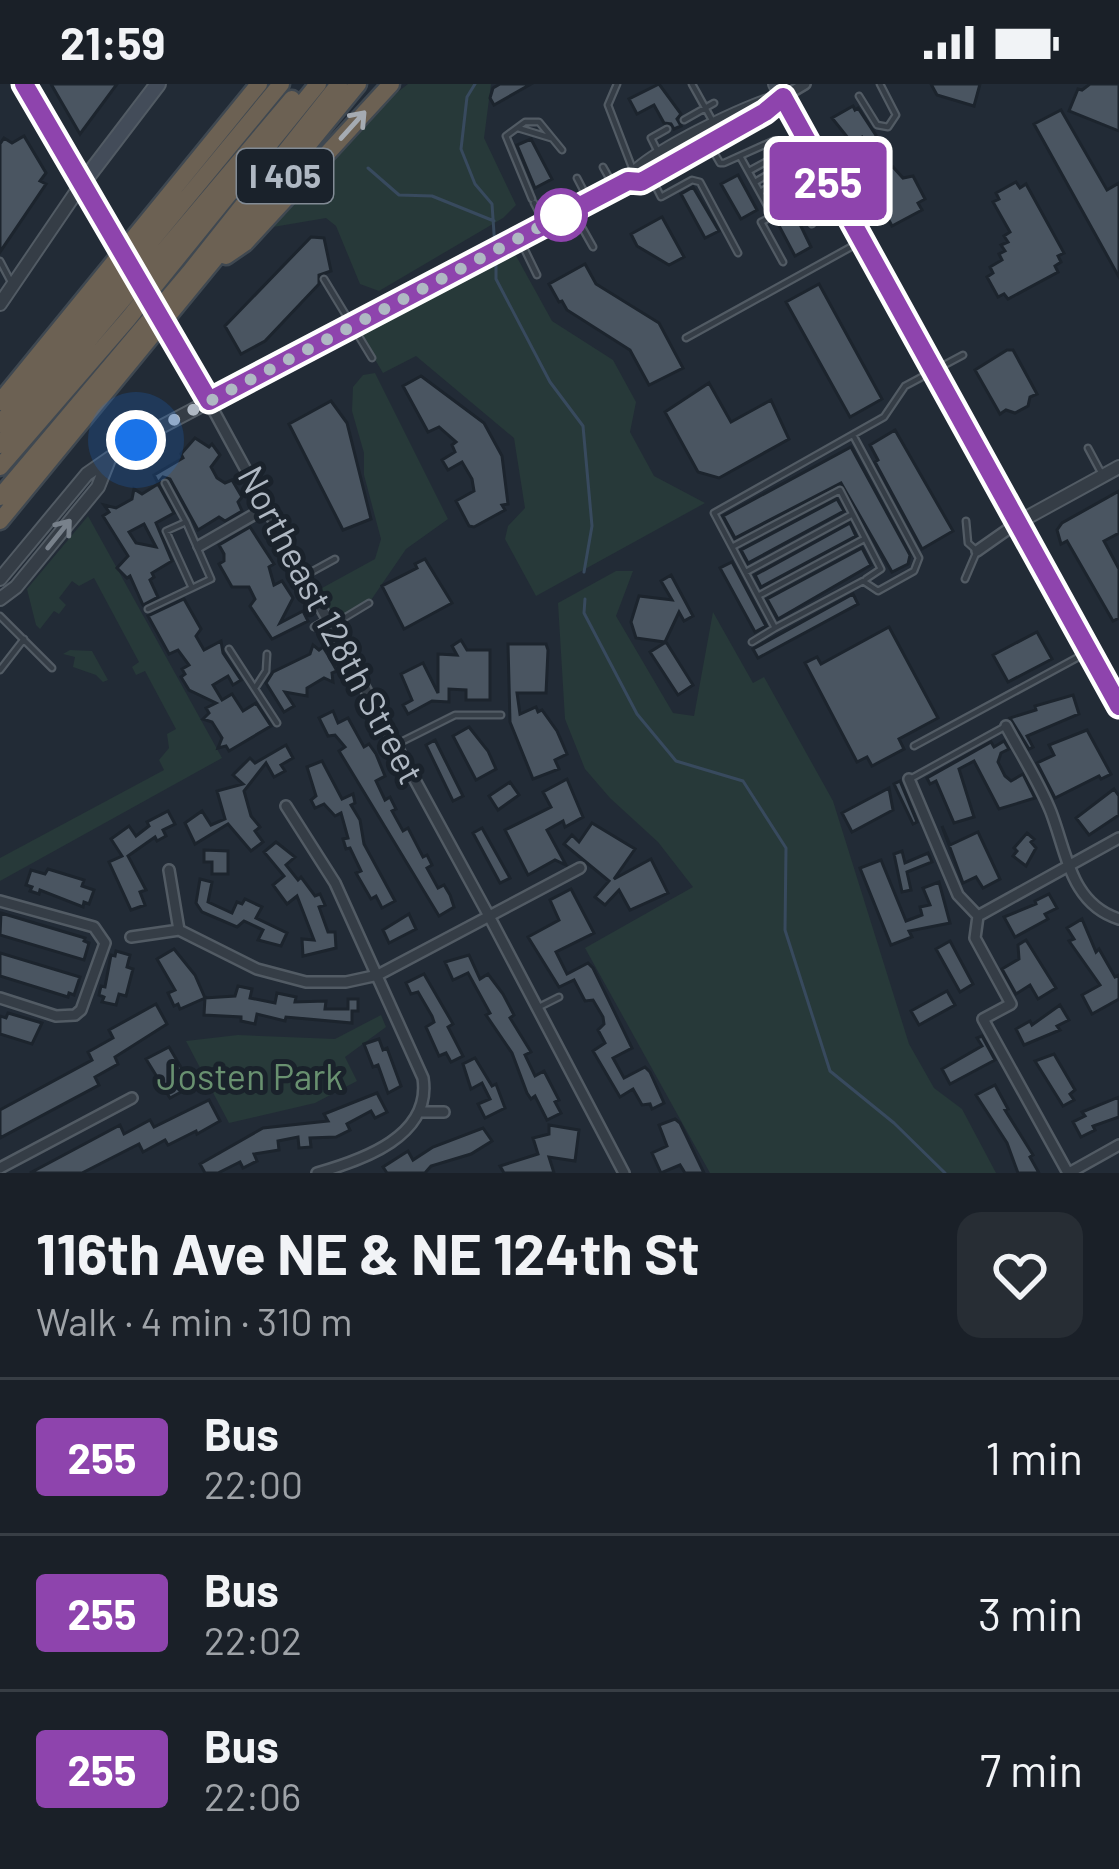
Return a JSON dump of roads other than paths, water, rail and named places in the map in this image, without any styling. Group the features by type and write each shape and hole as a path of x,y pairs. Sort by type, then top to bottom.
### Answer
{"highway":[{"name":"I 405","path":"0,402 259,84"},
{"name":"I 405","path":"0,424 281,84"},
{"path":"221,194 304,84"},
{"path":"2,457 318,84"},
{"name":"I 405","path":"0,497 339,84"},
{"name":"I 405","path":"0,521 358,84"},
{"path":"211,266 245,243 391,84"}],"main road":[{"path":"82,185 158,84"},
{"path":"779,90 1119,706"}],"street":[{"name":"Northeast 128th Street","path":"24,84 209,401 489,916 620,1172"},
{"path":"0,579 87,473 136,440 614,188 660,155 779,90 806,84"},
{"path":"630,175 641,182 710,144 765,112 779,90"},
{"path":"0,304 82,185"},
{"path":"0,599 16,587 98,487 108,461"},
{"path":"977,551 1017,523 1119,467"},
{"path":"199,547 267,507"},
{"path":"1006,726 1050,810 1068,866 1089,904 1119,920"},
{"path":"909,779 958,895 978,916"},
{"path":"286,806 335,883 423,1078 426,1096 411,1128 395,1140 317,1173"},
{"path":"978,916 1119,838"},
{"path":"131,937 179,930 257,969 327,983 378,975 580,868"},
{"path":"169,871 179,930"},
{"path":"0,901 94,927 101,934 104,953 75,1015 56,1016 0,998"},
{"path":"978,916 975,938 1011,1004 983,1019 1068,1173 1119,1145"},
{"path":"0,1168 132,1098"},
{"path":"422,1112 444,1112"}],"lane":[{"path":"617,84 608,105 630,175"},
{"path":"692,84 715,125"},
{"path":"860,97 877,125 888,127 896,115 880,84"},
{"path":"684,120 714,103"},
{"path":"545,224 506,142 509,132 525,122 539,122 562,151"},
{"path":"518,128 551,138"},
{"path":"640,140 667,129"},
{"path":"650,138 660,155"},
{"path":"710,144 720,163 773,141 806,201 812,224"},
{"path":"748,171 781,154"},
{"path":"783,262 761,222 806,201 875,156"},
{"path":"741,158 773,216"},
{"path":"754,182 786,164"},
{"path":"603,167 614,188"},
{"path":"760,191 792,174"},
{"path":"651,176 662,197 692,180 700,182 738,253"},
{"path":"577,178 589,201"},
{"path":"766,204 798,187"},
{"path":"572,210 592,247"},
{"path":"517,238 537,275"},
{"path":"686,338 861,241"},
{"path":"0,261 13,285"},
{"path":"324,279 356,324 372,358"},
{"path":"775,628 714,513 884,417 905,386 962,355"},
{"path":"852,435 919,558 914,571 878,591 863,580"},
{"path":"1088,448 1103,476"},
{"path":"148,609 211,579 165,483"},
{"path":"732,547 840,490 881,568 752,642"},
{"path":"746,572 853,514"},
{"path":"965,579 977,551 968,543 966,521"},
{"path":"186,522 166,531 192,588"},
{"path":"758,596 865,539"},
{"path":"304,576 335,559"},
{"path":"314,627 369,603"},
{"path":"0,616 52,668"},
{"path":"0,670 24,639"},
{"path":"229,649 277,723"},
{"path":"914,746 1089,651"},
{"path":"255,688 266,671 267,654"},
{"path":"951,714 956,723"},
{"path":"395,745 455,715 501,715"},
{"path":"909,779 1006,726"},
{"path":"537,1008 559,997"}],"waterway":[{"path":"475,84 467,97 461,149 475,184 492,204 495,248"},
{"path":"368,168 399,195 432,196 494,221"},
{"path":"496,257 496,279 550,382 583,426 592,526 584,572"},
{"path":"585,599 584,613 637,714 676,761 743,781 786,848 785,930 830,1071 945,1173"}],"park label":[{"name":"Josten Park","path":"250,1077"}]}
